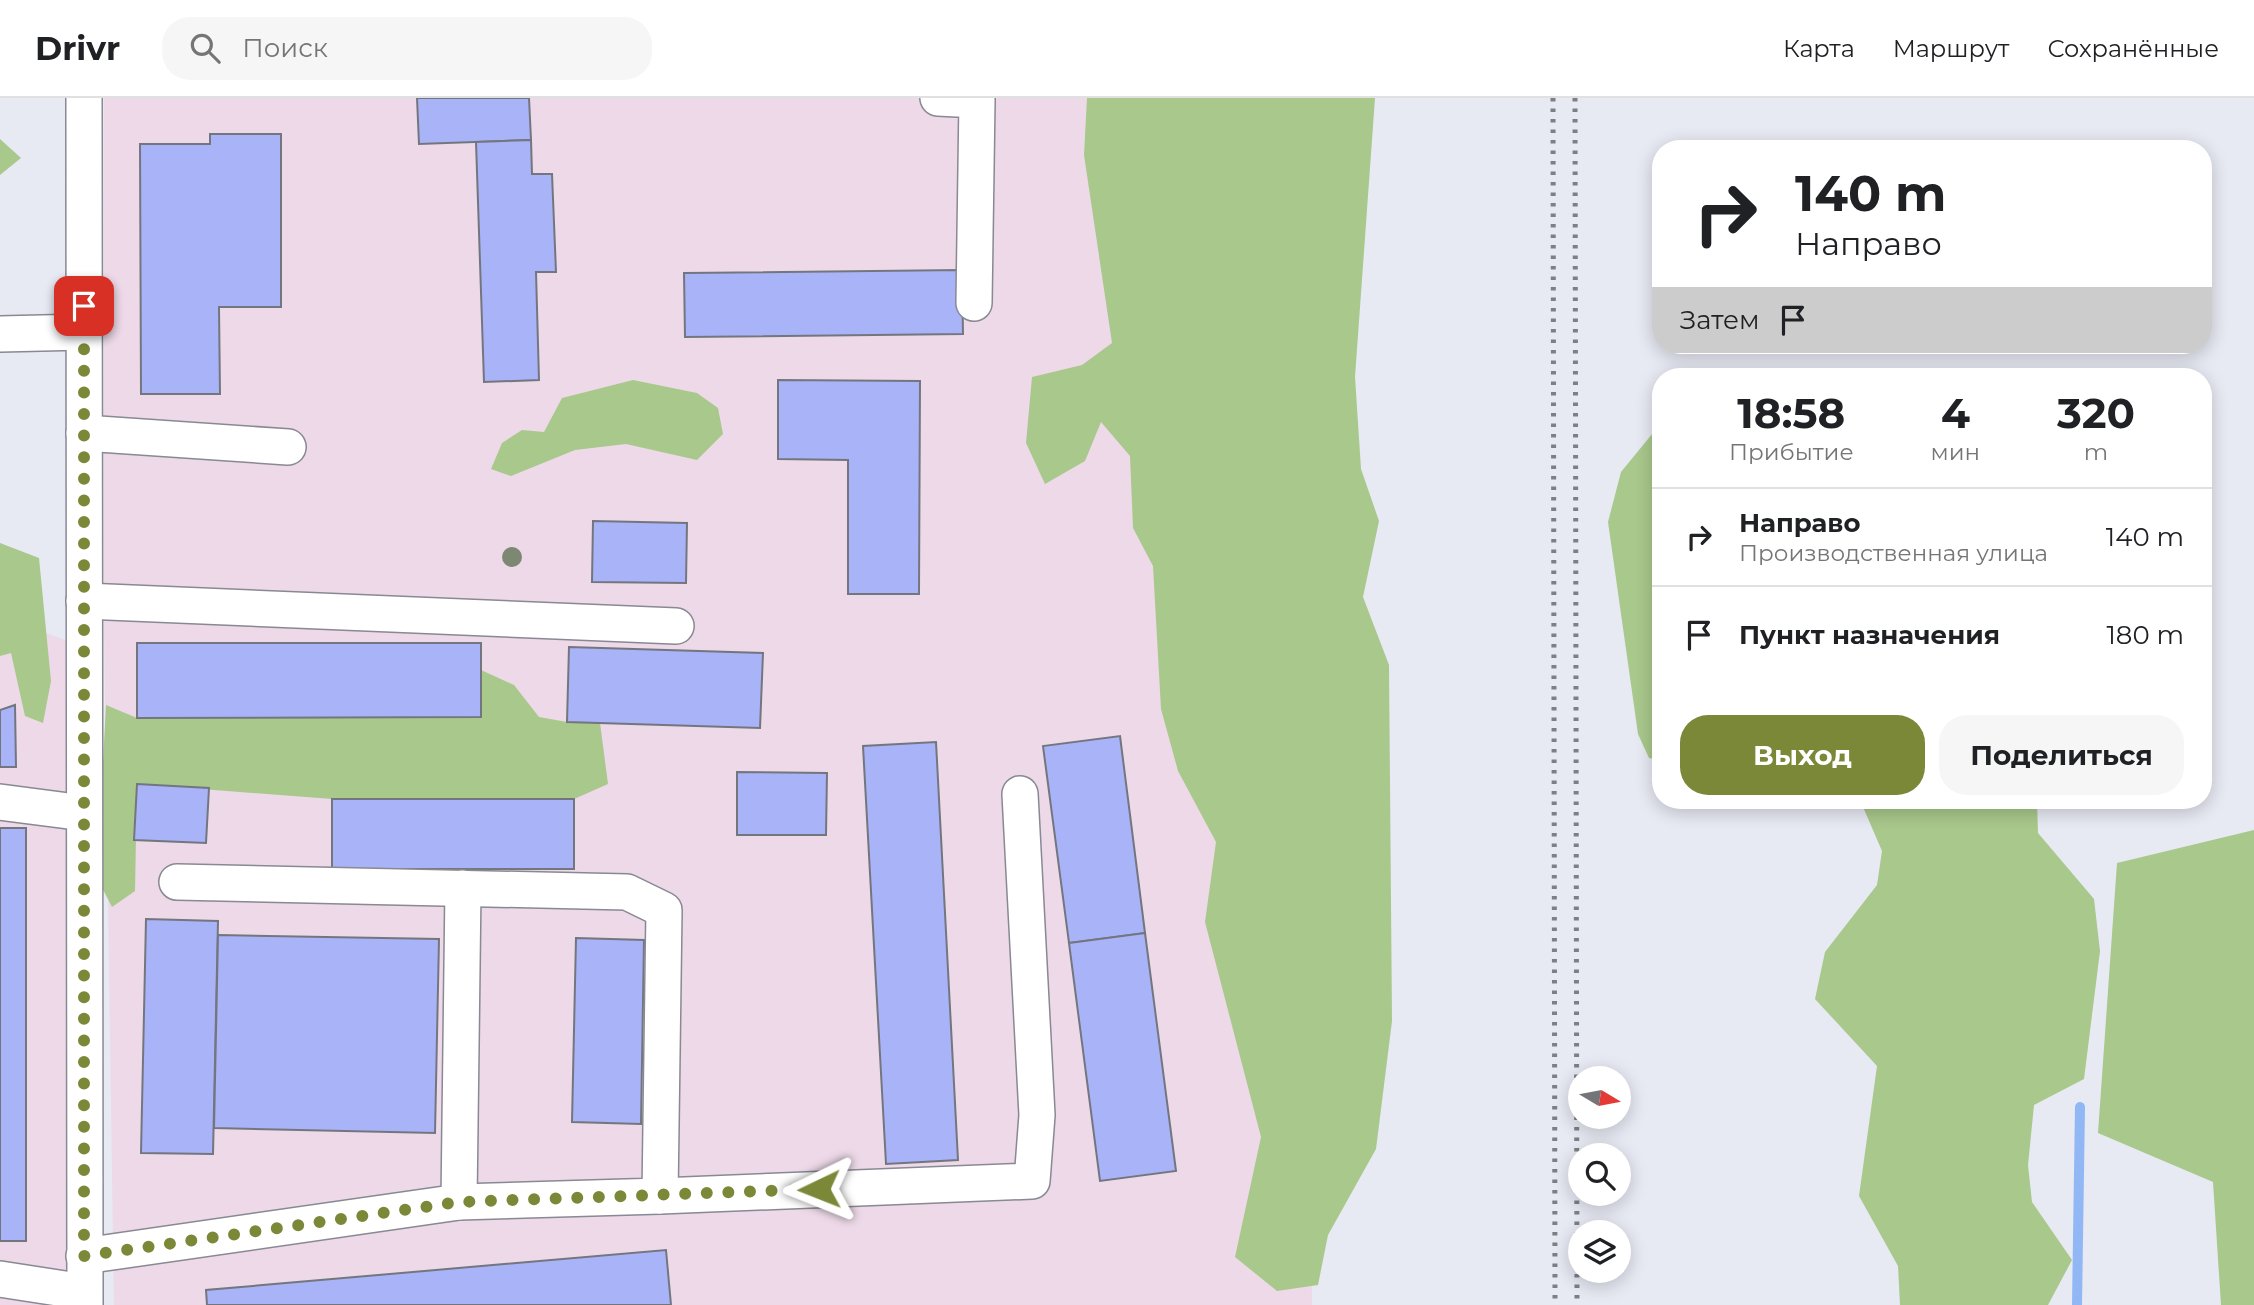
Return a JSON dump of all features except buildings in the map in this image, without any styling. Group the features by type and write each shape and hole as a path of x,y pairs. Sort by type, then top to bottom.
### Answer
{"street":[{"path":"0,1279 84,1298 84,98"},
{"path":"938,98 977,100 974,303"},
{"path":"0,334 84,332"},
{"path":"84,433 288,447"},
{"path":"84,601 676,626"},
{"path":"84,1256 459,1202 1032,1181 1037,1115 1020,794"},
{"path":"0,802 84,813"},
{"path":"177,882 627,892 664,910 660,1196"},
{"path":"459,1202 463,888"}],"shaded area":[{"path":"104,98 1300,98 1312,1305 114,1305 104,630"},
{"path":"11,620 70,642 66,1305 0,1305 0,627"}],"green space":[{"path":"1087,98 1375,98 1355,377 1361,469 1379,521 1363,597 1389,665 1392,1021 1376,1149 1328,1235 1318,1285 1277,1291 1235,1257 1261,1137 1205,922 1216,842 1178,771 1161,709 1153,566 1133,528 1130,456 1101,422 1085,461 1045,484 1026,443 1032,377 1082,365 1112,343 1084,155"},
{"path":"0,139 21,158 0,175"},
{"path":"633,380 697,393 718,408 723,434 697,460 626,444 575,450 511,476 491,469 502,443 522,430 544,432 562,398"},
{"path":"1652,434 1652,758 1649,758 1638,734 1608,522 1621,472"},
{"path":"0,543 39,558 51,681 43,723 25,716 11,653 0,656"},
{"path":"481,670 514,685 539,717 567,722 600,723 608,784 574,799 332,799 137,784 135,891 112,907 97,878 106,705 137,718 480,717"},
{"path":"1864,809 2037,809 2038,833 2094,899 2100,951 2084,1079 2034,1105 2028,1165 2032,1202 2072,1260 2048,1305 1900,1305 1898,1266 1859,1196 1877,1066 1815,999 1825,952 1877,885 1882,851"},
{"path":"2254,830 2254,1305 2221,1305 2213,1182 2098,1133 2117,863"}],"waterway":[{"path":"2077,1305 2080,1107"}],"railway":[{"path":"1553,98 1555,1305"},
{"path":"1575,98 1577,1305"}],"route":[{"path":"84,306 84,1256 459,1202 819,1189"}]}
